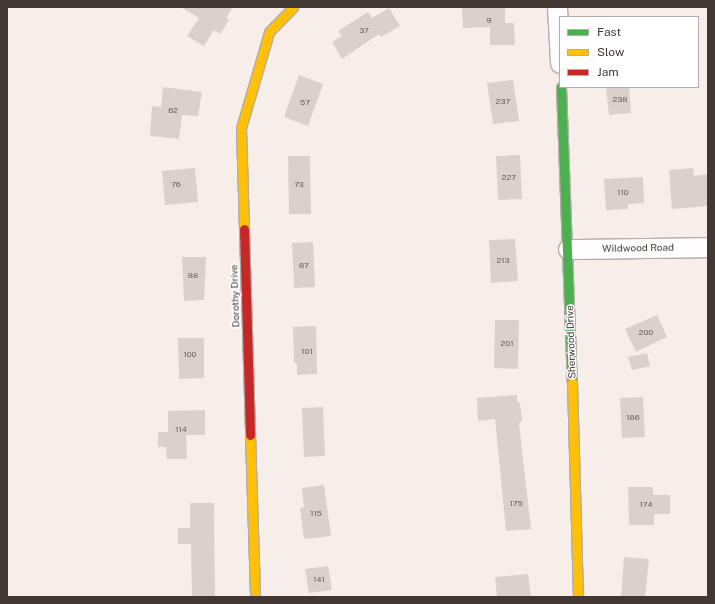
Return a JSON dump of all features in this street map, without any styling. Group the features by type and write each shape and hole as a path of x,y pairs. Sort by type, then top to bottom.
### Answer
{"street":[{"name":"Dorothy Drive","path":"255,597 241,128 269,32 293,7"},
{"path":"557,7 559,44"},
{"name":"Sherwood Drive","path":"561,88 568,249 578,597"},
{"name":"Wildwood Road","path":"568,249 708,247"}],"building":[{"path":"181,7 233,7 226,18 229,20 220,34 214,30 204,46 187,36 199,18"},
{"path":"462,7 505,7 505,23 514,23 515,45 490,45 490,27 463,28"},
{"path":"389,8 400,26 381,37 379,34 342,59 332,42 342,36 338,31 368,12 372,18"},
{"path":"299,75 323,84 308,126 284,117"},
{"path":"513,80 519,121 493,124 487,83"},
{"path":"163,87 202,92 198,116 182,115 179,139 150,136 152,106 161,107"},
{"path":"606,88 629,88 631,113 609,115"},
{"path":"520,155 522,199 498,200 496,156"},
{"path":"288,156 310,156 311,214 289,214"},
{"path":"195,168 198,202 165,205 162,171"},
{"path":"693,168 694,176 708,174 708,206 672,209 669,170"},
{"path":"643,177 644,203 628,204 628,209 606,210 604,179"},
{"path":"515,239 518,281 491,283 489,240"},
{"path":"313,242 315,287 294,288 292,243"},
{"path":"182,257 206,257 204,300 184,301"},
{"path":"657,315 667,337 636,352 625,329"},
{"path":"495,320 519,320 518,369 494,368"},
{"path":"316,326 317,374 297,375 297,364 294,362 293,327"},
{"path":"178,338 204,338 204,378 179,379"},
{"path":"647,353 650,366 632,370 628,357"},
{"path":"517,395 517,401 520,403 522,421 519,423 531,529 506,531 495,419 478,421 477,398"},
{"path":"643,397 645,437 622,438 620,398"},
{"path":"323,407 325,456 304,457 302,408"},
{"path":"205,410 205,435 186,435 187,459 167,459 166,447 158,447 158,432 168,432 168,411"},
{"path":"324,485 331,536 304,539 300,508 304,507 302,488"},
{"path":"628,487 653,487 653,495 670,495 670,514 654,514 654,525 629,525"},
{"path":"190,503 214,503 215,597 192,597 191,544 178,544 178,528 190,528"},
{"path":"624,557 649,559 645,597 621,597"},
{"path":"328,566 332,590 309,593 305,569"},
{"path":"528,574 531,597 497,597 495,577"}],"traffic: fast":[{"path":"561,88 572,382"}],"traffic: slow":[{"path":"244,229 241,128 269,32 293,7"},
{"path":"572,382 578,597"},
{"path":"250,435 255,597"}],"traffic: jam":[{"path":"244,229 250,435"}]}
